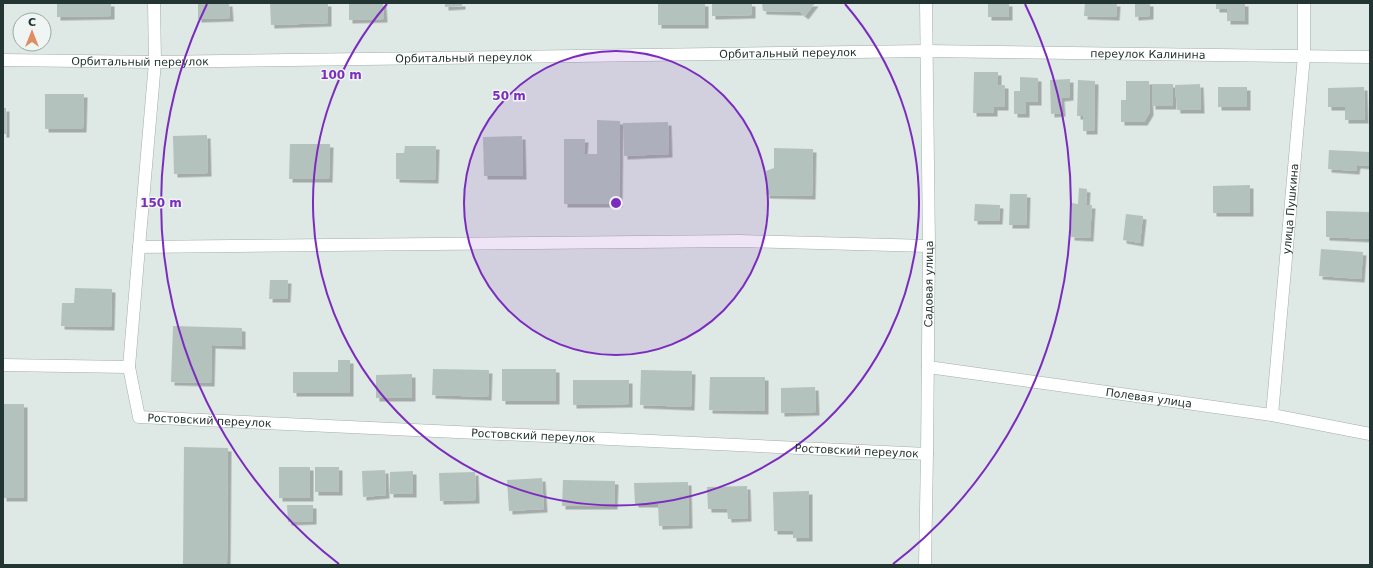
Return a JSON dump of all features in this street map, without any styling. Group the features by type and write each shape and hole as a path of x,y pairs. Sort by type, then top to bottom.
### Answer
{"street":[{"path":"3,365 129,367 155,62 154,3"},
{"name":"Садовая улица","path":"925,565 929,246 926,3"},
{"name":"улица Пушкина","path":"1272,415 1304,56 1304,3"},
{"name":"Орбитальный переулок","path":"3,60 155,62 926,51"},
{"name":"переулок Калинина","path":"926,51 1370,57"},
{"path":"140,247 732,241 929,246"},
{"name":"Ростовский переулок","path":"129,367 139,417 927,454"},
{"name":"Полевая улица","path":"928,367 1272,415 1370,434"}],"building":[{"path":"57,3 111,3 111,16 57,17"},
{"path":"198,3 229,3 230,18 198,19"},
{"path":"270,3 328,3 328,23 271,25"},
{"path":"349,3 383,3 384,19 349,20"},
{"path":"445,3 462,3 462,6 445,7"},
{"path":"658,3 705,3 705,25 658,25"},
{"path":"712,3 752,3 752,15 712,16"},
{"path":"762,3 815,3 805,16 800,12 763,11"},
{"path":"988,3 1009,3 1009,17 988,17"},
{"path":"1085,3 1117,3 1116,17 1084,16"},
{"path":"1135,3 1150,3 1150,16 1135,17"},
{"path":"1216,3 1245,3 1245,21 1227,21 1227,9 1216,9"},
{"path":"974,72 998,72 998,85 1005,85 1005,107 994,107 994,113 973,113"},
{"path":"1020,77 1038,78 1038,102 1026,102 1026,114 1014,114 1014,91 1020,91"},
{"path":"1070,79 1070,97 1061,98 1062,113 1051,114 1050,80"},
{"path":"1078,80 1095,81 1094,131 1083,131 1083,116 1077,116"},
{"path":"1126,81 1149,81 1150,112 1144,122 1121,122 1121,100 1126,100"},
{"path":"1152,84 1173,84 1173,106 1152,106"},
{"path":"1200,84 1201,110 1177,110 1175,85"},
{"path":"1218,87 1247,87 1247,107 1218,107"},
{"path":"1364,87 1365,120 1345,120 1345,107 1328,107 1328,88"},
{"path":"45,94 84,94 83,129 45,129"},
{"path":"3,108 6,108 6,134 3,134"},
{"path":"597,120 620,121 619,204 564,204 564,139 585,139 584,154 597,154"},
{"path":"668,122 669,154 624,156 623,123"},
{"path":"207,135 208,173 174,174 173,136"},
{"path":"522,136 523,176 484,176 483,137"},
{"path":"290,144 330,144 329,179 289,179"},
{"path":"405,146 436,146 435,180 396,179 396,153 404,153"},
{"path":"774,148 813,149 812,196 766,195 766,171 774,168"},
{"path":"1329,150 1370,152 1370,166 1357,165 1356,171 1328,169"},
{"path":"1250,185 1250,213 1213,213 1213,186"},
{"path":"1079,188 1087,189 1086,205 1092,205 1090,238 1071,237 1072,203 1078,204"},
{"path":"1010,194 1027,194 1026,225 1009,225"},
{"path":"975,204 1000,205 999,221 974,221"},
{"path":"1326,211 1370,212 1370,239 1326,237"},
{"path":"1126,214 1143,216 1140,243 1123,240"},
{"path":"1321,249 1363,252 1361,279 1319,276"},
{"path":"270,280 288,280 287,299 269,299"},
{"path":"75,288 112,289 111,327 61,326 62,303 74,303"},
{"path":"173,326 242,328 242,346 212,345 211,383 171,382"},
{"path":"338,360 350,360 350,393 293,393 293,372 338,372"},
{"path":"433,369 489,370 488,397 432,395"},
{"path":"502,369 556,369 556,401 502,401"},
{"path":"641,370 692,371 691,407 640,405"},
{"path":"412,374 412,398 376,398 376,375"},
{"path":"710,377 765,377 765,411 709,410"},
{"path":"573,380 629,380 629,404 573,405"},
{"path":"815,387 816,412 781,413 781,388"},
{"path":"3,404 24,404 24,498 3,498"},
{"path":"184,447 228,448 227,565 183,565"},
{"path":"279,467 310,467 310,498 279,498"},
{"path":"315,467 339,467 339,492 315,492"},
{"path":"385,470 386,495 363,497 362,471"},
{"path":"413,471 413,494 390,494 390,472"},
{"path":"475,472 476,500 440,501 439,473"},
{"path":"542,478 544,509 509,511 507,480"},
{"path":"563,480 615,481 614,506 562,506"},
{"path":"688,482 689,525 659,526 658,504 635,504 634,483"},
{"path":"747,486 748,518 728,519 727,509 708,509 707,487"},
{"path":"809,491 809,538 793,538 793,531 774,531 773,492"},
{"path":"287,505 313,505 313,521 288,522"}]}
